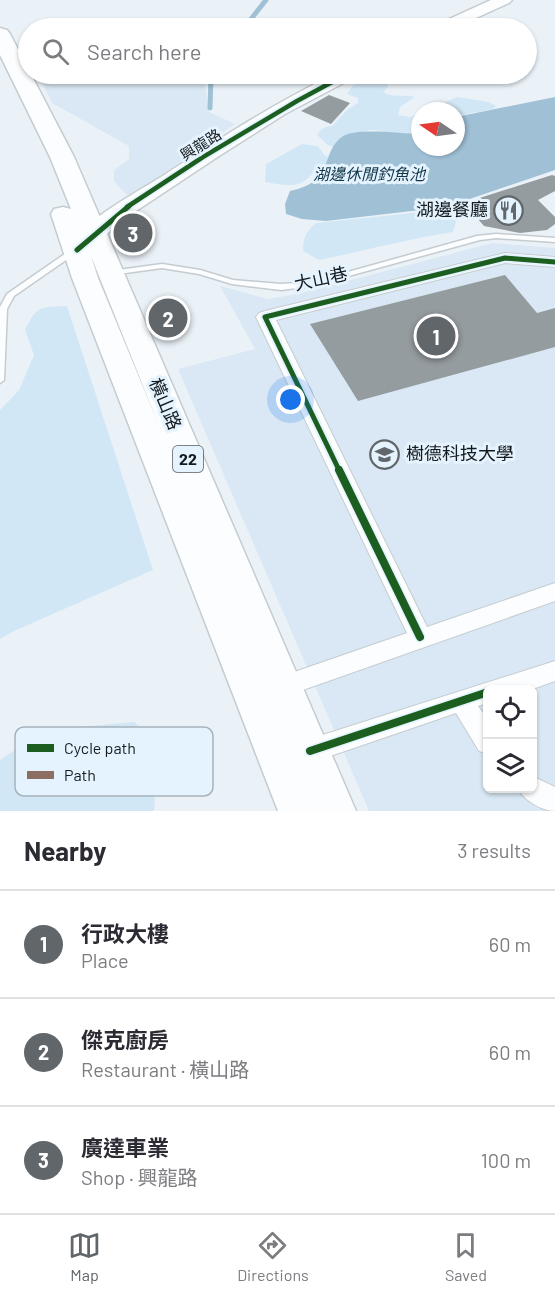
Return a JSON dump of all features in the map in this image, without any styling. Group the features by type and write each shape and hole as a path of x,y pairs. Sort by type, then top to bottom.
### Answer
{"main road":[{"name":"橫山路","path":"0,34 18,70"},
{"name":"橫山路","path":"0,70 40,159 93,264 294,756 336,811"},
{"name":"橫山路","path":"25,84 62,157 93,264"},
{"name":"橫山路","path":"294,756 298,811"}],"street":[{"path":"464,18 504,0"},
{"name":"興龍路","path":"93,264 205,156 330,84"},
{"path":"420,637 265,317 505,258 555,262"},
{"path":"267,690 555,592"},
{"path":"512,685 555,671"},
{"path":"294,756 483,693"},
{"path":"461,700 485,739"},
{"path":"537,792 555,801"}],"lane":[{"name":"大山巷","path":"93,264 162,266 200,272 232,282 281,287 312,285 480,238 496,236 555,240"},
{"path":"0,380 3,309 11,294 93,264"}],"shaded area":[{"path":"43,84 205,84 209,112 235,124 131,196 126,194 114,181 114,170 129,159 129,146 52,103"},
{"path":"356,84 387,84 388,87 383,92 386,94 415,97 400,107 398,115 411,117 411,135 370,130 360,133 338,148 328,145 317,135 323,128 332,126 347,110 358,103 358,98 347,94"},
{"path":"457,97 489,102 496,106 493,109 465,114 465,102 446,102"},
{"path":"302,144 318,146 325,156 337,157 335,170 322,166 305,180 294,185 265,182 266,164"},
{"path":"451,209 459,213 453,232 319,260 303,251 306,235 316,223"},
{"name":"樹德科技大學","path":"492,243 555,248 555,811 369,811 178,369 255,349 220,286 268,299 302,293"},
{"path":"67,306 153,570 0,639 0,410 19,390 34,355 25,330 33,316 45,307"},
{"path":"134,722 140,727 78,727"},
{"path":"15,750 15,796 155,796 154,811 0,811 0,760"}],"water":[{"name":"湖邊休閒釣魚池","path":"555,97 555,170 449,206 326,221 302,219 286,214 285,204 290,191 305,187 315,181 325,167 335,144 342,137 357,132 411,134 411,156 465,156 465,115"}],"building":[{"path":"329,95 350,103 331,124 301,111"},
{"name":"湖邊餐廳","path":"552,175 555,176 555,191 538,200 555,217 555,224 547,230 520,233 484,226 464,203"},
{"path":"505,275 537,313 555,308 555,347 358,401 310,324"}],"waterway":[{"path":"252,18 266,0"},
{"path":"210,108 211,84"}],"cycle path":[{"path":"77,250 114,216 158,185 328,84"},
{"path":"420,637 265,317 505,258 555,262"},
{"path":"310,751 483,694"}],"place":[{"name":"湖邊餐廳","path":"509,210"},
{"name":"廣達車業","path":"133,233"},
{"name":"傑克廚房","path":"168,318"},
{"name":"行政大樓","path":"436,336"},
{"name":"樹德科技大學","path":"385,454"}]}
